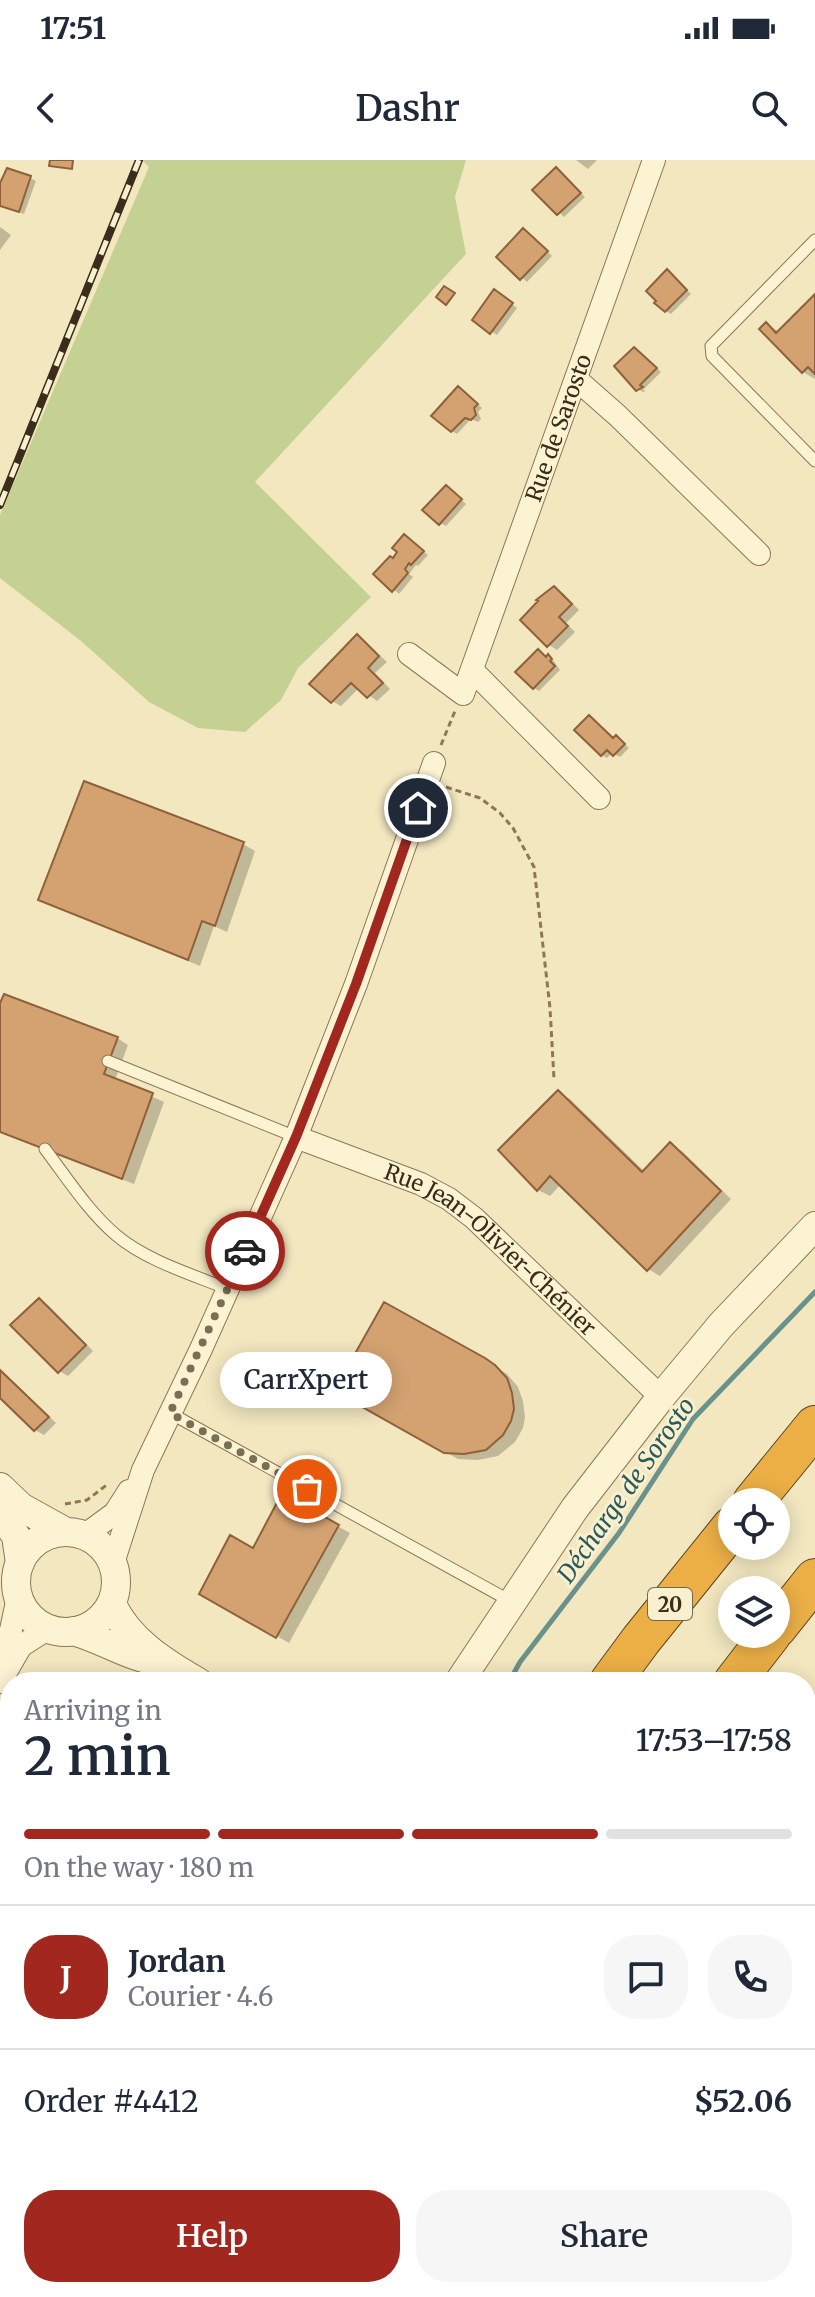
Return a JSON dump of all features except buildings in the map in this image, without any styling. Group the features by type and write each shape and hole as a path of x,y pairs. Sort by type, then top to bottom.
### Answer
{"highway":[{"path":"764,1488 815,1426"},
{"name":"20","path":"617,1672 718,1544"},
{"path":"790,1610 815,1579"},
{"path":"742,1672 760,1648"}],"street":[{"name":"Rue de Sarosto","path":"463,694 654,160"},
{"path":"576,379 759,554"},
{"path":"409,654 463,694"},
{"path":"472,670 599,798"},
{"path":"113,1563 143,1470 296,1137 356,984 431,772"},
{"name":"Rue Jean-Olivier-Chénier","path":"296,1137 421,1184 449,1199 474,1218 661,1397"},
{"path":"466,1672 575,1508 661,1397 721,1325 815,1226"},
{"path":"0,1653 11,1630 18,1597 16,1580 24,1553 37,1540 59,1531 75,1533 115,1513 143,1470"},
{"path":"0,1487 29,1512 101,1544 113,1563 117,1585 112,1604 94,1624 61,1630 21,1646 6,1672"},
{"path":"0,1513 16,1536 20,1563"},
{"path":"18,1597 33,1620 97,1638 141,1658 164,1663"},
{"path":"112,1604 128,1630 164,1663 180,1672"}],"lane":[{"path":"815,240 711,346 712,356 815,461"},
{"path":"108,1061 296,1137"},
{"path":"45,1149 83,1200 117,1236 170,1265 228,1289"},
{"path":"170,1413 512,1602"}],"path":[{"path":"463,694 431,772 480,798 500,813 513,828 534,867 550,1008 554,1079"},
{"path":"29,1512 45,1502 72,1505 87,1500 116,1479 143,1470"}],"green space":[{"path":"142,160 466,160 455,197 466,254 255,482 371,597 298,668 281,700 245,732 198,728 149,702 81,641 0,578 0,515 149,167"}],"waterway":[{"name":"Décharge de Sorosto","path":"514,1672 619,1533 693,1419 815,1292"}],"railway":[{"path":"0,505 139,160"}],"way so far":[{"path":"245,1251 170,1413 307,1489"}],"place":[{"name":"CarrXpert","path":"307,1489"}],"route":[{"path":"245,1251 296,1137 356,984 418,808"}]}
